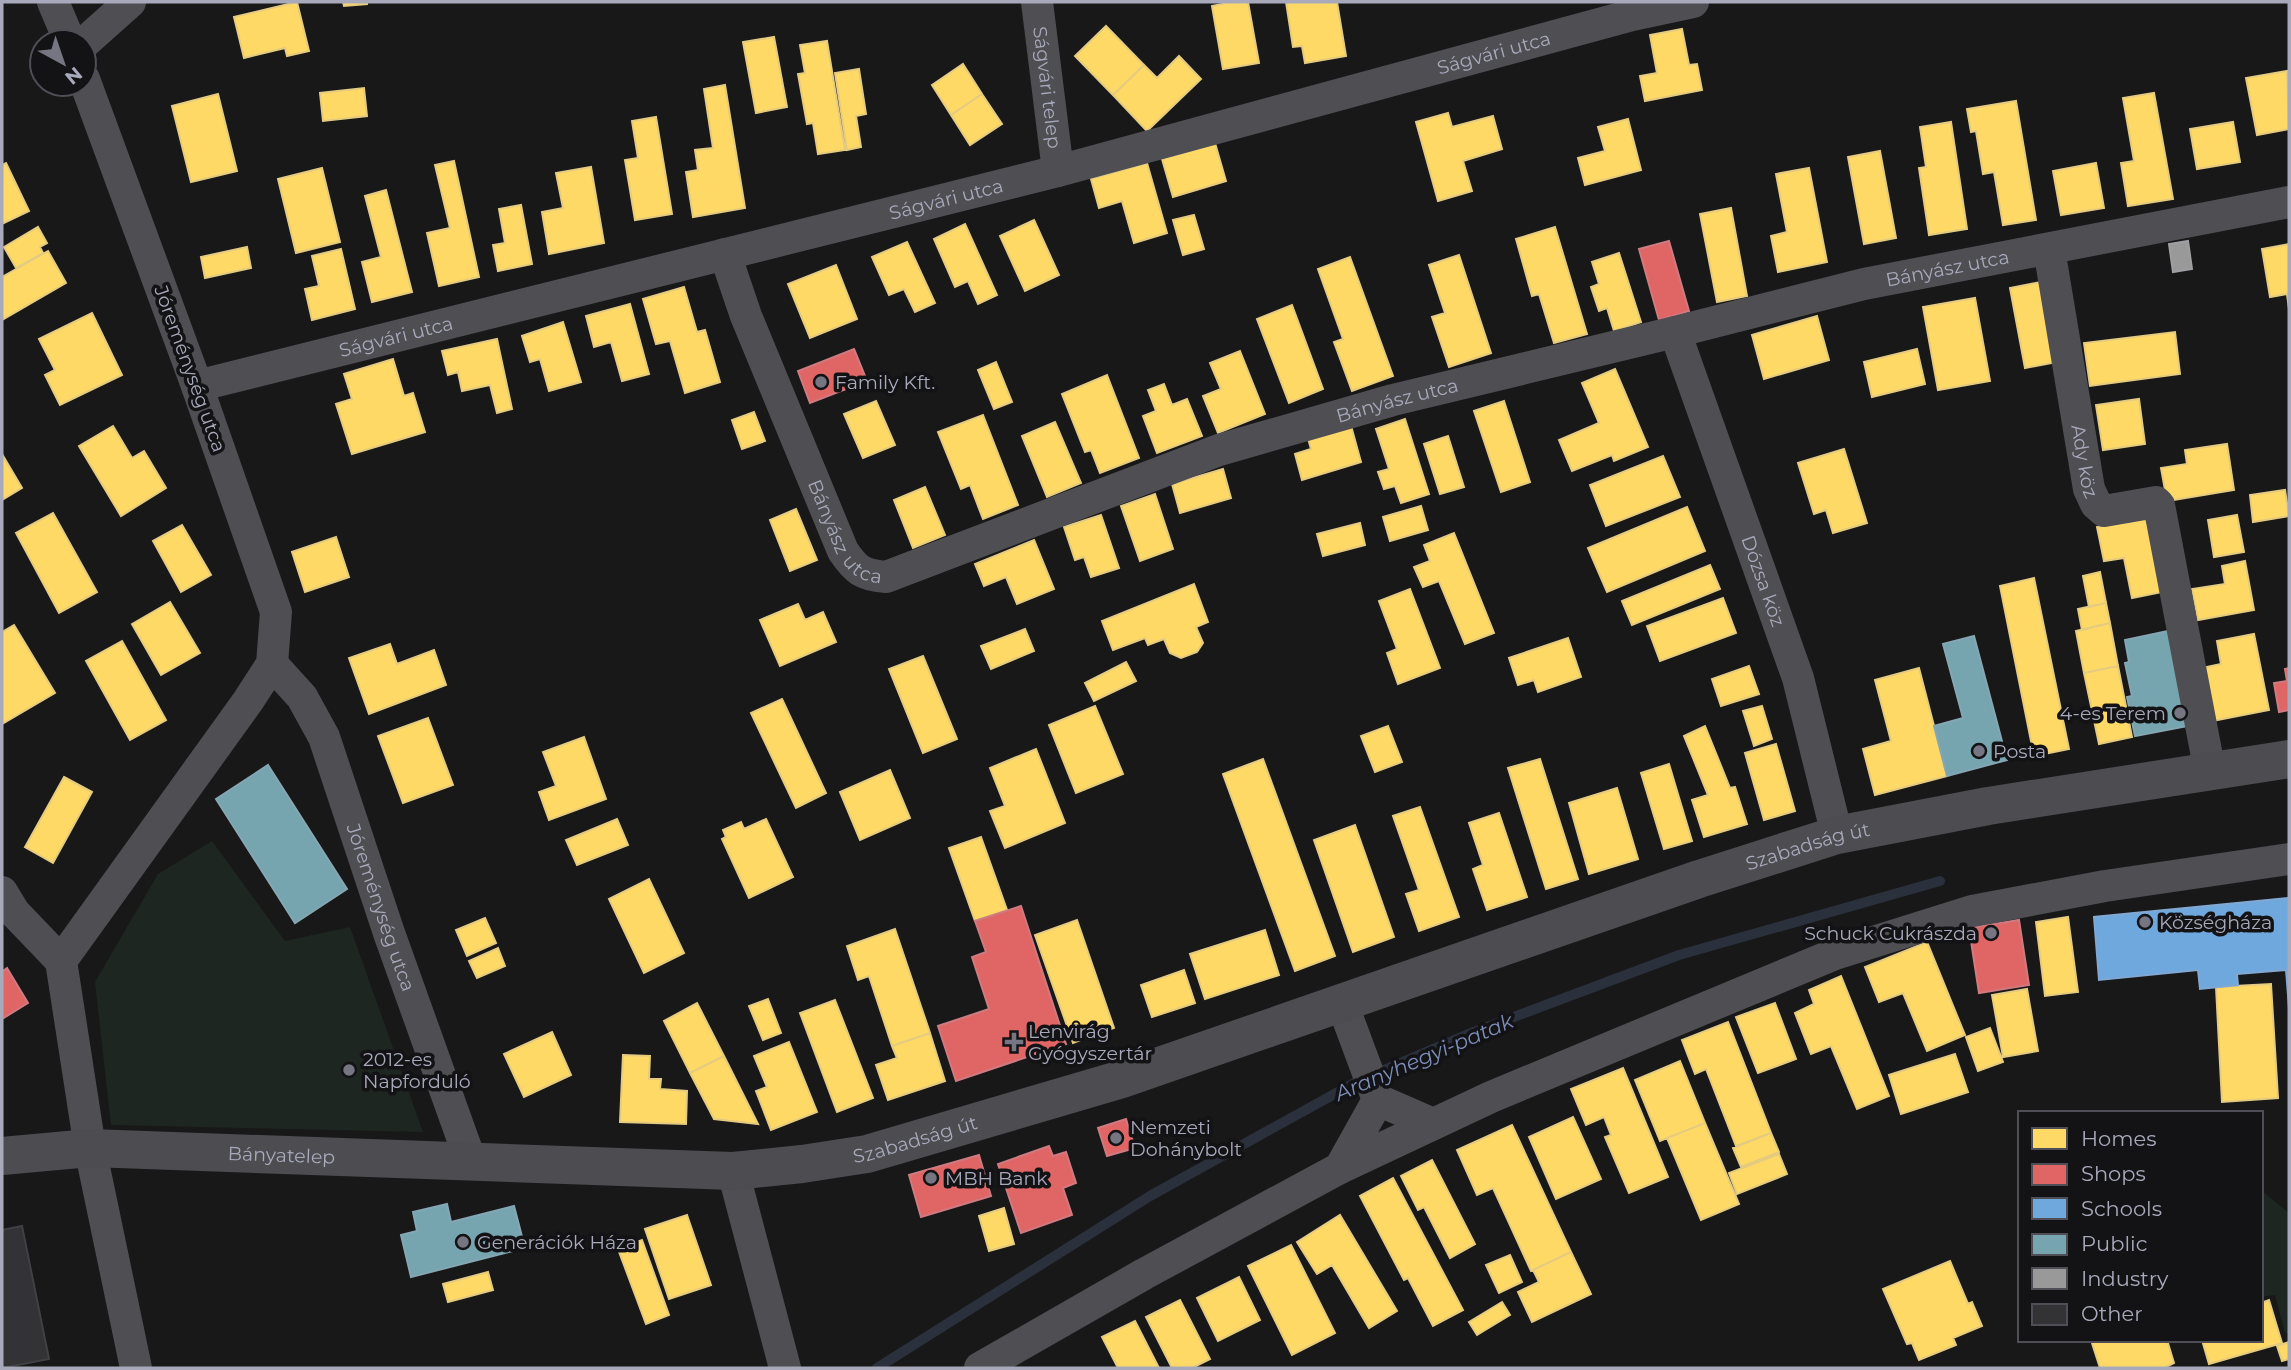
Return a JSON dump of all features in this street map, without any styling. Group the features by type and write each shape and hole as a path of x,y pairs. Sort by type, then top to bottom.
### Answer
{"main road":[{"name":"Szabadság út","path":"471,1162 733,1171 867,1154 1122,1079 1699,879 1837,835 1988,806 2289,759"},
{"name":"Bányatelep","path":"2,1156 90,1148 471,1162"}],"street":[{"path":"53,2 64,28"},
{"path":"98,31 130,2"},
{"name":"Ságvári telep","path":"1037,2 1058,171"},
{"name":"Ságvári utca","path":"197,386 1058,171 1632,15 1693,2"},
{"name":"Jóreménység utca","path":"61,961 272,664 276,612 197,386 91,98"},
{"name":"Bányász utca","path":"724,254 746,316 843,551 854,566 868,575 886,577 1219,450 1393,400 1864,284 2289,202"},
{"name":"Ady köz","path":"2049,249 2088,489 2096,504 2104,511 2156,502 2159,505 2210,772"},
{"name":"Dózsa köz","path":"1675,332 1798,678 1837,835"},
{"name":"Jóreménység utca","path":"272,664 302,697 324,737 388,933 471,1162"},
{"path":"980,1368 1144,1273 1340,1168 1491,1097 1835,954 1972,911 2105,886 2289,859"},
{"path":"2,892 14,912 61,961 90,1148 136,1368"},
{"path":"1342,1003 1376,1095 1433,1124"},
{"path":"1340,1168 1376,1095"},
{"path":"733,1171 785,1368"}],"shaded area":[{"path":"212,841 285,941 350,927 423,1132 111,1125 95,982 158,874"},
{"path":"2263,1192 2289,1213 2289,1333 2285,1333 2275,1295 2263,1297"}],"building: Homes":[{"path":"297,2 309,51 287,56 285,48 244,58 234,17"},
{"path":"343,2 367,2 367,4 344,6"},
{"path":"1222,2 1248,2 1259,63 1223,69 1212,6"},
{"path":"1286,2 1337,2 1346,56 1305,63 1302,46 1293,47"},
{"path":"1106,26 1144,65 1113,95 1075,56"},
{"path":"1682,29 1689,65 1697,64 1702,90 1645,101 1640,76 1657,73 1650,35"},
{"path":"774,37 787,107 756,113 743,42"},
{"path":"827,41 845,150 818,154 813,123 807,124 798,74 805,73 800,45"},
{"path":"1179,56 1201,79 1147,131 1113,95 1144,65 1157,78"},
{"path":"963,64 982,94 951,115 932,85"},
{"path":"859,69 866,114 856,116 861,147 847,150 835,73"},
{"path":"2287,71 2289,129 2257,135 2246,78"},
{"path":"725,85 745,208 693,217 686,172 698,170 695,150 713,148 704,89"},
{"path":"364,88 367,116 323,121 320,93"},
{"path":"2154,93 2173,199 2128,206 2121,163 2134,161 2123,98"},
{"path":"218,94 237,171 191,182 172,106"},
{"path":"982,94 1002,124 970,145 951,115"},
{"path":"2016,101 2036,220 2003,225 1994,172 1983,174 1976,131 1971,132 1967,109"},
{"path":"1448,113 1452,127 1493,116 1502,149 1463,161 1472,191 1438,201 1416,122"},
{"path":"656,117 672,214 635,220 625,160 638,158 632,121"},
{"path":"1628,119 1641,170 1585,185 1578,158 1605,151 1598,127"},
{"path":"1951,122 1967,229 1929,235 1919,168 1926,167 1920,127"},
{"path":"2233,122 2240,162 2197,169 2190,129"},
{"path":"1215,143 1226,181 1173,197 1162,159"},
{"path":"1880,151 1896,238 1864,244 1848,157"},
{"path":"454,161 479,277 439,286 427,233 450,228 435,165"},
{"path":"6,163 29,211 2,224 2,165"},
{"path":"1147,163 1167,233 1134,243 1122,201 1099,208 1091,179"},
{"path":"2096,163 2104,208 2061,215 2053,171"},
{"path":"591,167 604,243 549,254 542,212 563,208 556,173"},
{"path":"322,168 340,242 296,253 278,179"},
{"path":"1809,168 1827,262 1778,272 1771,236 1787,232 1776,174"},
{"path":"386,190 412,292 372,302 362,262 381,257 365,196"},
{"path":"521,205 532,264 498,271 493,245 505,243 499,209"},
{"path":"1731,208 1747,296 1717,302 1700,214"},
{"path":"1194,215 1204,249 1183,255 1173,220"},
{"path":"1034,220 1059,275 1025,291 1000,236"},
{"path":"965,224 997,295 978,304 968,281 955,287 934,239"},
{"path":"38,227 47,243 40,247 43,253 16,268 4,247"},
{"path":"1555,227 1587,334 1554,343 1539,294 1532,296 1516,239"},
{"path":"907,242 935,303 915,312 904,289 889,295 872,257"},
{"path":"2289,244 2289,309 2287,294 2270,297 2262,249"},
{"path":"247,247 251,268 205,278 201,257"},
{"path":"341,249 355,309 312,320 305,289 319,286 312,256"},
{"path":"48,251 66,283 2,320 2,277"},
{"path":"1619,253 1641,322 1614,331 1607,308 1599,311 1591,287 1599,284 1592,262"},
{"path":"1459,255 1491,353 1449,367 1432,317 1445,313 1429,265"},
{"path":"1350,257 1393,376 1352,391 1334,342 1343,339 1318,269"},
{"path":"836,265 857,319 810,338 788,284"},
{"path":"2041,282 2057,362 2025,368 2010,288"},
{"path":"684,287 697,332 705,330 720,382 685,393 670,341 656,344 643,299"},
{"path":"1975,298 1990,381 1938,390 1923,307"},
{"path":"630,304 649,374 622,381 611,342 594,347 586,316"},
{"path":"1292,305 1323,389 1289,403 1257,319"},
{"path":"92,313 122,375 60,405 45,375 55,370 39,339"},
{"path":"1817,316 1829,360 1764,379 1752,335"},
{"path":"563,322 581,382 549,391 540,359 530,362 522,336"},
{"path":"2175,332 2180,374 2090,386 2084,343"},
{"path":"497,339 512,409 497,413 490,385 462,391 458,372 448,375 442,351"},
{"path":"1917,349 1925,384 1872,397 1864,362"},
{"path":"1240,351 1265,414 1218,433 1203,396 1221,389 1210,363"},
{"path":"393,359 404,396 413,393 425,432 352,454 336,404 352,399 344,374"},
{"path":"996,362 1012,402 994,409 978,370"},
{"path":"1615,369 1648,447 1614,461 1612,455 1572,471 1559,440 1599,423 1582,383"},
{"path":"1107,375 1139,458 1100,473 1091,450 1085,452 1062,394"},
{"path":"1164,384 1172,405 1187,399 1202,436 1157,453 1143,416 1156,411 1148,390"},
{"path":"2139,399 2145,444 2103,450 2096,405"},
{"path":"876,401 895,445 863,458 844,414"},
{"path":"1504,401 1530,482 1501,492 1474,411"},
{"path":"754,412 765,441 742,449 732,420"},
{"path":"983,415 1018,505 983,519 970,485 961,489 938,432"},
{"path":"1405,419 1429,494 1401,503 1395,486 1384,489 1378,472 1389,469 1376,429"},
{"path":"1055,422 1081,483 1047,497 1022,436"},
{"path":"1350,422 1361,462 1302,480 1295,454 1311,449 1307,435"},
{"path":"113,426 132,458 144,451 166,488 121,516 79,446"},
{"path":"1448,436 1464,487 1440,494 1424,444"},
{"path":"2227,444 2234,490 2167,501 2161,468 2187,464 2185,450"},
{"path":"1844,449 1867,523 1833,533 1826,510 1814,514 1798,463"},
{"path":"2,454 22,488 2,500"},
{"path":"1663,456 1680,497 1606,526 1590,485"},
{"path":"1223,469 1231,498 1180,513 1172,484"},
{"path":"925,487 945,535 913,548 894,500"},
{"path":"2285,490 2289,516 2253,522 2250,495"},
{"path":"1155,494 1173,549 1140,561 1121,506"},
{"path":"1421,506 1428,530 1390,541 1383,517"},
{"path":"1687,507 1705,551 1607,592 1588,548"},
{"path":"796,509 817,560 790,571 770,520"},
{"path":"53,513 97,592 59,613 16,533"},
{"path":"1101,515 1119,568 1091,577 1084,557 1075,560 1064,527"},
{"path":"2237,515 2244,552 2214,557 2208,520"},
{"path":"2152,516 2167,591 2132,598 2124,558 2104,561 2097,527"},
{"path":"1360,523 1365,545 1323,556 1317,534"},
{"path":"182,525 211,575 181,592 153,541"},
{"path":"1454,533 1494,633 1465,644 1439,581 1423,587 1414,567 1430,561 1424,545"},
{"path":"336,537 349,577 305,592 292,552"},
{"path":"1034,540 1054,589 1017,604 1006,577 984,586 975,564"},
{"path":"2245,561 2254,610 2198,620 2192,589 2225,584 2222,566"},
{"path":"1710,565 1720,589 1632,625 1622,601"},
{"path":"2100,572 2106,603 2089,607 2083,576"},
{"path":"2034,578 2069,749 2034,756 2000,586"},
{"path":"1194,584 1208,622 1196,627 1203,643 1197,652 1181,658 1170,653 1164,639 1148,645 1145,638 1113,650 1102,621"},
{"path":"1410,589 1440,668 1398,684 1387,653 1397,649 1379,601"},
{"path":"1723,598 1736,633 1660,661 1647,626"},
{"path":"170,602 200,653 161,675 132,624"},
{"path":"2106,603 2110,623 2082,630 2078,609"},
{"path":"798,604 805,620 823,612 836,642 780,666 760,620"},
{"path":"2110,623 2118,666 2084,673 2076,631"},
{"path":"14,625 55,693 2,724 2,632"},
{"path":"1025,629 1034,651 991,669 981,646"},
{"path":"2254,634 2269,710 2207,722 2197,669 2221,664 2217,641"},
{"path":"1568,638 1581,677 1538,692 1534,680 1518,685 1509,658"},
{"path":"122,641 166,720 130,740 86,661"},
{"path":"390,644 397,664 434,650 446,685 369,714 349,658"},
{"path":"923,656 957,739 923,753 889,669"},
{"path":"1126,662 1136,681 1094,701 1085,683"},
{"path":"1749,666 1759,694 1721,706 1712,679"},
{"path":"2118,666 2132,737 2099,744 2084,673"},
{"path":"1919,668 1947,776 1875,795 1863,749 1891,741 1875,680"},
{"path":"782,699 826,793 796,808 751,713"},
{"path":"1095,706 1123,774 1076,793 1049,725"},
{"path":"1762,706 1772,739 1754,746 1743,711"},
{"path":"428,718 453,785 403,803 378,736"},
{"path":"1388,726 1402,762 1375,772 1361,736"},
{"path":"1705,726 1730,788 1735,787 1747,824 1704,837 1692,800 1708,795 1684,736"},
{"path":"584,737 606,799 549,820 539,792 556,786 543,752"},
{"path":"1776,744 1795,811 1764,820 1745,753"},
{"path":"1036,749 1065,823 1005,848 990,811 1005,806 990,768"},
{"path":"1263,759 1335,956 1295,971 1223,774"},
{"path":"1540,759 1578,879 1546,889 1508,768"},
{"path":"1669,764 1692,841 1664,849 1641,773"},
{"path":"890,770 910,818 860,840 840,792"},
{"path":"64,777 92,792 53,863 25,847"},
{"path":"1617,788 1638,859 1589,874 1569,803"},
{"path":"1420,807 1459,917 1419,931 1406,894 1419,890 1393,816"},
{"path":"1499,813 1527,897 1487,910 1473,869 1483,865 1469,823"},
{"path":"617,819 628,845 577,865 566,840"},
{"path":"766,819 793,877 749,898 722,839 726,837 723,830 741,822 744,829"},
{"path":"1355,825 1394,937 1353,952 1314,840"},
{"path":"981,837 1007,910 975,921 949,848"},
{"path":"649,879 684,953 644,973 609,899"},
{"path":"2068,917 2078,992 2045,996 2036,922"},
{"path":"485,918 496,943 467,956 456,930"},
{"path":"1077,920 1114,1028 1073,1043 1035,935"},
{"path":"895,929 930,1033 892,1046 869,976 858,980 847,946"},
{"path":"1265,930 1279,975 1205,999 1190,954"},
{"path":"1927,942 1965,1035 1927,1051 1903,993 1879,1002 1865,967"},
{"path":"498,948 505,966 477,978 469,961"},
{"path":"1184,970 1195,1003 1152,1017 1141,985"},
{"path":"1841,976 1889,1096 1857,1109 1831,1046 1811,1054 1795,1013 1814,1004 1809,990"},
{"path":"2271,984 2278,1098 2222,1102 2216,987"},
{"path":"2027,989 2038,1051 2003,1057 1992,995"},
{"path":"768,999 781,1033 763,1040 749,1006"},
{"path":"835,1000 873,1098 837,1112 800,1013"},
{"path":"697,1003 724,1056 690,1073 664,1021"},
{"path":"1775,1003 1796,1059 1758,1073 1736,1017"},
{"path":"1728,1022 1771,1133 1736,1146 1706,1069 1695,1074 1682,1040"},
{"path":"1990,1028 2003,1062 1978,1071 1966,1037"},
{"path":"552,1032 571,1075 524,1097 504,1054"},
{"path":"930,1033 945,1081 888,1100 876,1065 897,1058 892,1046"},
{"path":"789,1042 817,1112 771,1130 756,1091 767,1087 754,1056"},
{"path":"1955,1054 1968,1092 1901,1114 1889,1075"},
{"path":"623,1055 650,1056 649,1079 661,1079 660,1089 687,1091 686,1124 620,1122"},
{"path":"724,1056 758,1124 714,1119 690,1073"},
{"path":"1680,1061 1705,1123 1660,1141 1635,1080"},
{"path":"1623,1068 1668,1177 1629,1193 1605,1137 1611,1135 1604,1117 1586,1125 1571,1089"},
{"path":"1573,1117 1601,1179 1556,1199 1529,1137"},
{"path":"1705,1123 1739,1204 1701,1220 1667,1138"},
{"path":"1512,1125 1571,1252 1531,1271 1493,1188 1477,1195 1457,1150"},
{"path":"1771,1133 1779,1152 1741,1167 1733,1148"},
{"path":"1779,1154 1787,1174 1737,1194 1729,1173"},
{"path":"1432,1160 1475,1244 1450,1258 1424,1207 1418,1210 1401,1176"},
{"path":"1393,1178 1463,1310 1433,1326 1408,1278 1404,1280 1360,1196"},
{"path":"1004,1208 1014,1244 989,1251 979,1216"},
{"path":"687,1215 711,1285 669,1299 645,1229"},
{"path":"1340,1215 1397,1311 1369,1328 1332,1265 1317,1274 1297,1242"},
{"path":"642,1240 669,1315 646,1324 618,1249"},
{"path":"1291,1245 1335,1333 1292,1355 1248,1266"},
{"path":"1571,1252 1591,1294 1532,1322 1518,1292 1539,1282 1533,1270"},
{"path":"1510,1255 1522,1282 1499,1293 1486,1265"},
{"path":"1950,1261 1968,1304 1972,1302 1982,1326 1953,1338 1956,1345 1919,1360 1912,1343 1907,1344 1883,1289"},
{"path":"488,1272 493,1290 448,1302 443,1284"},
{"path":"1239,1277 1260,1320 1218,1341 1197,1298"},
{"path":"1180,1300 1210,1359 1192,1368 1172,1368 1146,1317"},
{"path":"2269,1300 2282,1343 2209,1364 2203,1342 2263,1342 2263,1302"},
{"path":"1502,1302 1510,1315 1477,1335 1469,1322"},
{"path":"1135,1321 1159,1368 1118,1368 1102,1337"},
{"path":"2092,1342 2168,1342 2174,1363 2164,1368 2100,1368"},
{"path":"2289,1342 2289,1359 2282,1361 2277,1346"}],"building: Shops":[{"path":"1669,241 1689,311 1659,320 1639,249"},
{"path":"854,349 867,381 810,403 798,371"},
{"path":"2289,668 2289,710 2279,712 2274,683 2287,681 2285,669"},
{"path":"1021,906 1066,1044 956,1081 938,1026 989,1009 972,957 986,952 975,921"},
{"path":"2019,920 2029,985 1979,993 1969,928"},
{"path":"7,968 28,1003 2,1019 2,972"},
{"name":"Nemzeti Dohánybolt","path":"1126,1119 1135,1148 1107,1156 1098,1128"},
{"path":"1049,1146 1053,1156 1066,1152 1076,1183 1063,1188 1072,1215 1021,1233 998,1164"},
{"path":"979,1155 991,1196 921,1217 909,1175"}],"building: Schools":[{"path":"2289,898 2289,1008 2286,970 2237,974 2238,985 2200,989 2198,970 2099,980 2094,917"}],"building: Public":[{"path":"2173,630 2193,725 2135,736 2127,697 2132,696 2125,663 2129,662 2125,640"},
{"path":"1974,636 2007,760 1947,776 1934,726 1963,718 1943,644"},
{"path":"268,765 347,889 295,923 216,799"},
{"name":"Generációk Háza","path":"447,1204 451,1222 514,1206 525,1248 411,1277 401,1235 417,1231 413,1212"}],"building: Industry":[{"path":"2188,241 2192,269 2173,272 2169,244"}],"building: Other":[{"path":"22,1226 49,1359 2,1368 2,1230"}],"waterway":[{"name":"Aranyhegyi-patak","path":"877,1368 1150,1196 1358,1081 1466,1035 1679,955 1940,881"}],"place":[{"name":"Family Kft.","path":"821,382"},
{"name":"4-es Terem","path":"2180,713"},
{"name":"Posta","path":"1979,751"},
{"name":"Községháza","path":"2145,922"},
{"name":"Schuck Cukrászda","path":"1991,933"},
{"name":"Lenvirág Gyógyszertár","path":"1014,1042"},
{"name":"2012-es Napforduló","path":"349,1070"},
{"name":"Nemzeti Dohánybolt","path":"1116,1138"},
{"name":"MBH Bank","path":"931,1178"},
{"name":"Generációk Háza","path":"463,1242"}]}
